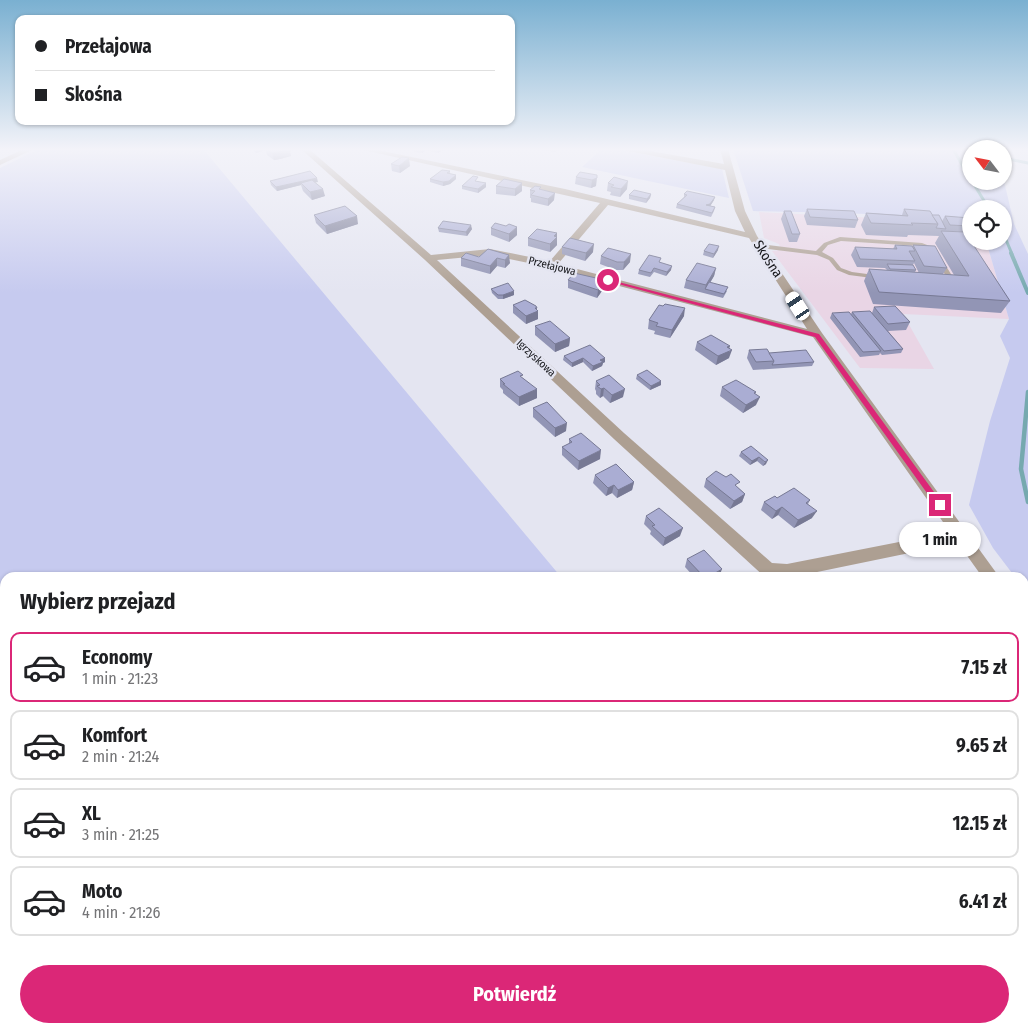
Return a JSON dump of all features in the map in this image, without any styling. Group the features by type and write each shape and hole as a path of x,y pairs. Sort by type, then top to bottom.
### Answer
{"street":[{"name":"Igrzyskowa","path":"360,197 429,258 619,436 772,572"},
{"path":"584,197 756,241"},
{"name":"Skośna","path":"737,197 740,211 756,241 817,335 988,572"},
{"path":"552,265 606,202"},
{"name":"Przełajowa","path":"429,258 490,252 552,265 817,335"},
{"name":"Igrzyskowa","path":"778,572 962,536"}],"lane":[{"path":"818,253 826,244 840,239 920,244 934,249 951,279 947,282 937,281"},
{"path":"756,241 818,253 831,259 839,270 851,274 889,277"}],"shaded area":[{"path":"0,197 243,197 557,572 0,572"},
{"path":"749,197 1008,197 1008,200 962,200 962,223 917,217 753,211"},
{"path":"759,212 962,224 962,250 989,250 1009,319 903,314 934,369 860,368 772,251 781,250 779,244 764,238"},
{"path":"1012,215 1028,254 1028,572 1011,572 993,548 969,505 990,421 1010,358 1000,336 1009,319 989,250 1012,250"}],"building":[{"path":"685,197 715,197 710,204 706,205 715,207 712,213 677,204"},
{"path":"345,206 357,216 325,226 314,215"},
{"path":"807,209 854,211 858,220 810,217"},
{"path":"904,209 930,211 938,224 871,223 866,213 908,216"},
{"path":"784,211 791,211 800,234 792,234"},
{"path":"932,215 939,215 946,229 936,228 938,224"},
{"path":"945,216 962,217 962,226 950,225"},
{"path":"443,221 471,225 466,232 438,228"},
{"path":"495,223 506,226 509,224 517,227 509,234 491,228"},
{"path":"537,229 557,233 554,236 557,237 550,244 528,238"},
{"path":"941,231 962,232 962,250 977,250 1010,301 879,292 869,269 969,276"},
{"path":"570,238 594,244 586,253 562,247"},
{"path":"709,244 719,246 714,254 704,251"},
{"path":"895,245 912,246 915,251 909,251 915,261 860,259 855,247 897,249"},
{"path":"913,245 935,246 947,268 924,266"},
{"path":"608,248 631,254 624,262 617,262 601,256"},
{"path":"488,249 509,255 505,260 497,258 490,266 461,258 466,253 479,257"},
{"path":"649,255 661,258 659,262 672,266 667,272 654,268 651,273 639,270"},
{"path":"697,263 716,268 706,285 686,280"},
{"path":"887,264 913,265 916,270 890,269"},
{"path":"574,273 605,280 598,290 568,280"},
{"path":"709,282 728,287 724,294 705,289"},
{"path":"508,283 514,291 498,295 491,289"},
{"path":"525,300 536,306 537,308 535,308 538,311 526,316 513,305"},
{"path":"665,304 685,308 672,330 656,326 658,323 649,320 659,305 663,306"},
{"path":"895,306 910,322 888,324 874,307"},
{"path":"870,311 903,349 884,351 852,312"},
{"path":"849,312 881,351 863,352 832,313"},
{"path":"550,321 570,338 555,344 535,326"},
{"path":"711,335 730,346 727,347 732,350 718,356 697,342"},
{"path":"590,345 605,358 600,360 603,362 593,366 583,358 572,363 564,356"},
{"path":"767,349 774,361 756,362 749,350"},
{"path":"806,350 814,362 772,365 774,361 769,353"},
{"path":"647,370 661,381 651,386 637,375"},
{"path":"518,371 523,375 520,376 537,389 519,397 503,384 505,384 500,379"},
{"path":"609,375 625,389 612,395 604,388 601,389 597,386 600,385 596,381"},
{"path":"736,380 756,392 754,393 760,397 746,405 722,387"},
{"path":"547,402 567,423 555,428 533,408"},
{"path":"581,433 601,450 579,461 562,447 572,442 569,439"},
{"path":"751,446 768,460 765,462 759,457 752,461 741,452"},
{"path":"616,464 634,482 618,490 614,485 608,488 595,475"},
{"path":"716,471 726,477 731,474 740,482 735,485 745,494 734,501 706,479"},
{"path":"794,488 810,500 806,503 817,511 798,520 782,507 776,511 764,502 775,496 777,498"},
{"path":"659,508 683,528 665,538 652,526 655,525 646,516"},
{"path":"704,550 722,569 717,572 699,572 687,559"}],"waterway":[{"path":"1010,250 1012,254"},
{"path":"1011,253 1028,293"},
{"path":"1028,392 1021,469 1028,502"}],"route":[{"path":"608,280 817,335 940,505"}]}
